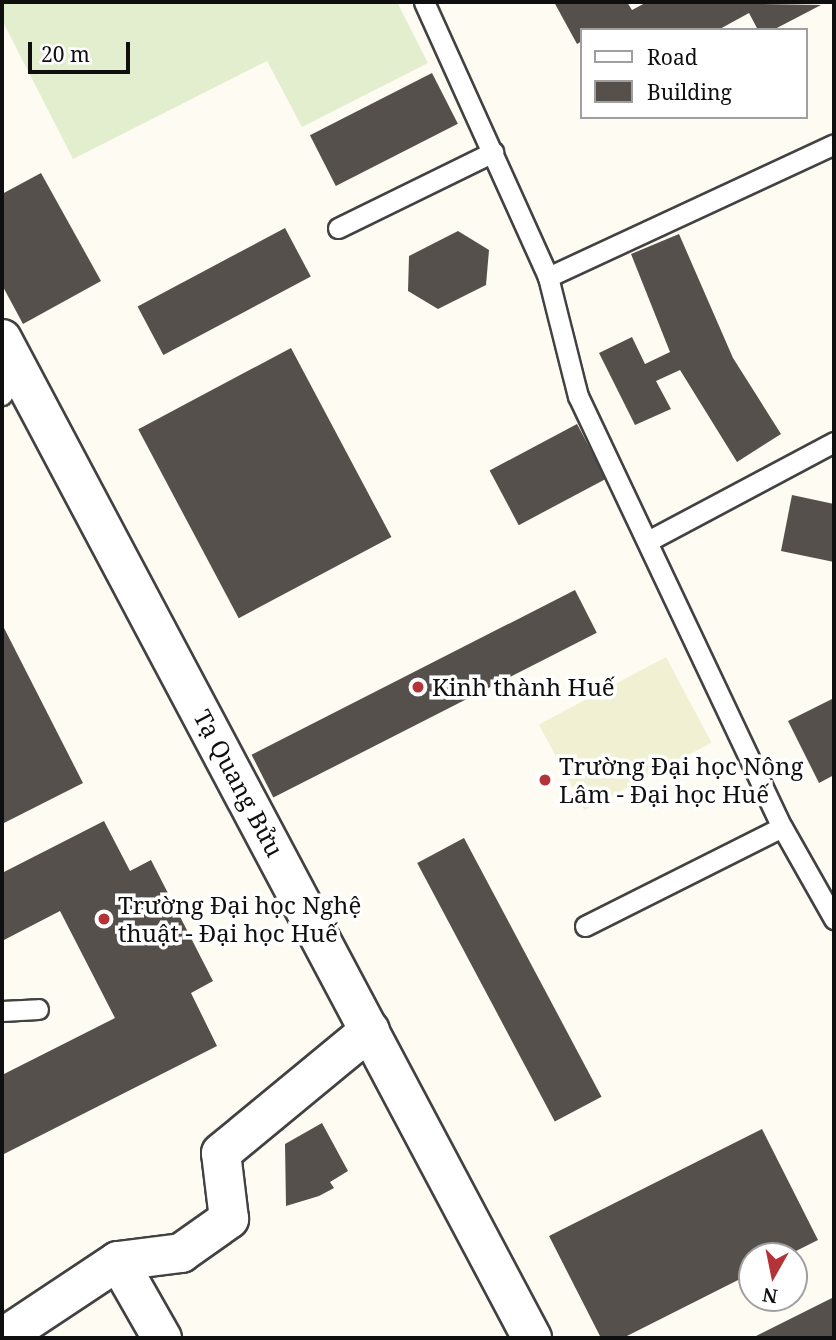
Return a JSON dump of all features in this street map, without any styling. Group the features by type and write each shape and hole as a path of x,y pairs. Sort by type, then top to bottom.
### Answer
{"street":[{"name":"Tạ Quang Bửu","path":"7,367 370,1030 532,1338"},
{"path":"2,1338 118,1261 181,1253 229,1219 221,1153 370,1030"},
{"path":"118,1261 162,1338"}],"lane":[{"path":"424,2 548,277 578,396 782,827 834,919"},
{"path":"548,277 834,144"},
{"path":"338,228 493,152"},
{"path":"648,541 834,442"},
{"path":"585,926 782,827"},
{"path":"2,1011 38,1009"}],"shaded area":[{"path":"666,657 712,743 584,810 539,725"}],"green space":[{"path":"2,2 397,2 428,63 302,127 267,61 73,159 2,20"}],"building":[{"path":"554,2 627,2 632,10 647,2 821,5 777,28 757,28 749,13 722,28 580,28 580,42 577,44"},
{"path":"432,73 458,124 336,186 310,135"},
{"path":"41,173 101,281 23,324 2,285 2,194"},
{"path":"285,228 311,277 163,355 138,306"},
{"path":"458,231 489,250 486,285 438,309 408,291 409,256"},
{"path":"679,234 733,358 781,434 737,462 680,370 656,381 671,409 635,425 599,353 632,337 645,364 670,352 631,254"},
{"path":"291,348 391,537 239,618 138,429"},
{"path":"577,424 606,479 519,525 490,470"},
{"path":"792,495 834,504 834,562 781,551"},
{"path":"575,590 597,633 273,798 252,755"},
{"path":"2,624 83,783 2,824"},
{"path":"834,698 834,775 819,783 788,721"},
{"path":"104,821 130,871 151,860 213,981 191,993 217,1046 2,1155 2,1075 115,1018 60,911 2,941 2,873"},
{"path":"464,838 602,1097 555,1122 417,863"},
{"path":"322,1123 348,1171 330,1182 334,1188 319,1196 286,1206 285,1144"},
{"path":"762,1129 818,1240 808,1245 808,1242 738,1242 738,1280 623,1338 601,1338 549,1236"},
{"path":"834,1297 834,1338 752,1338 808,1312"}],"place":[{"name":"Kinh thành Huế","path":"418,687"},
{"name":"Trường Đại học Nông Lâm - Đại học Huế","path":"545,780"},
{"name":"Trường Đại học Nghệ thuật - Đại học Huế","path":"104,919"}]}
